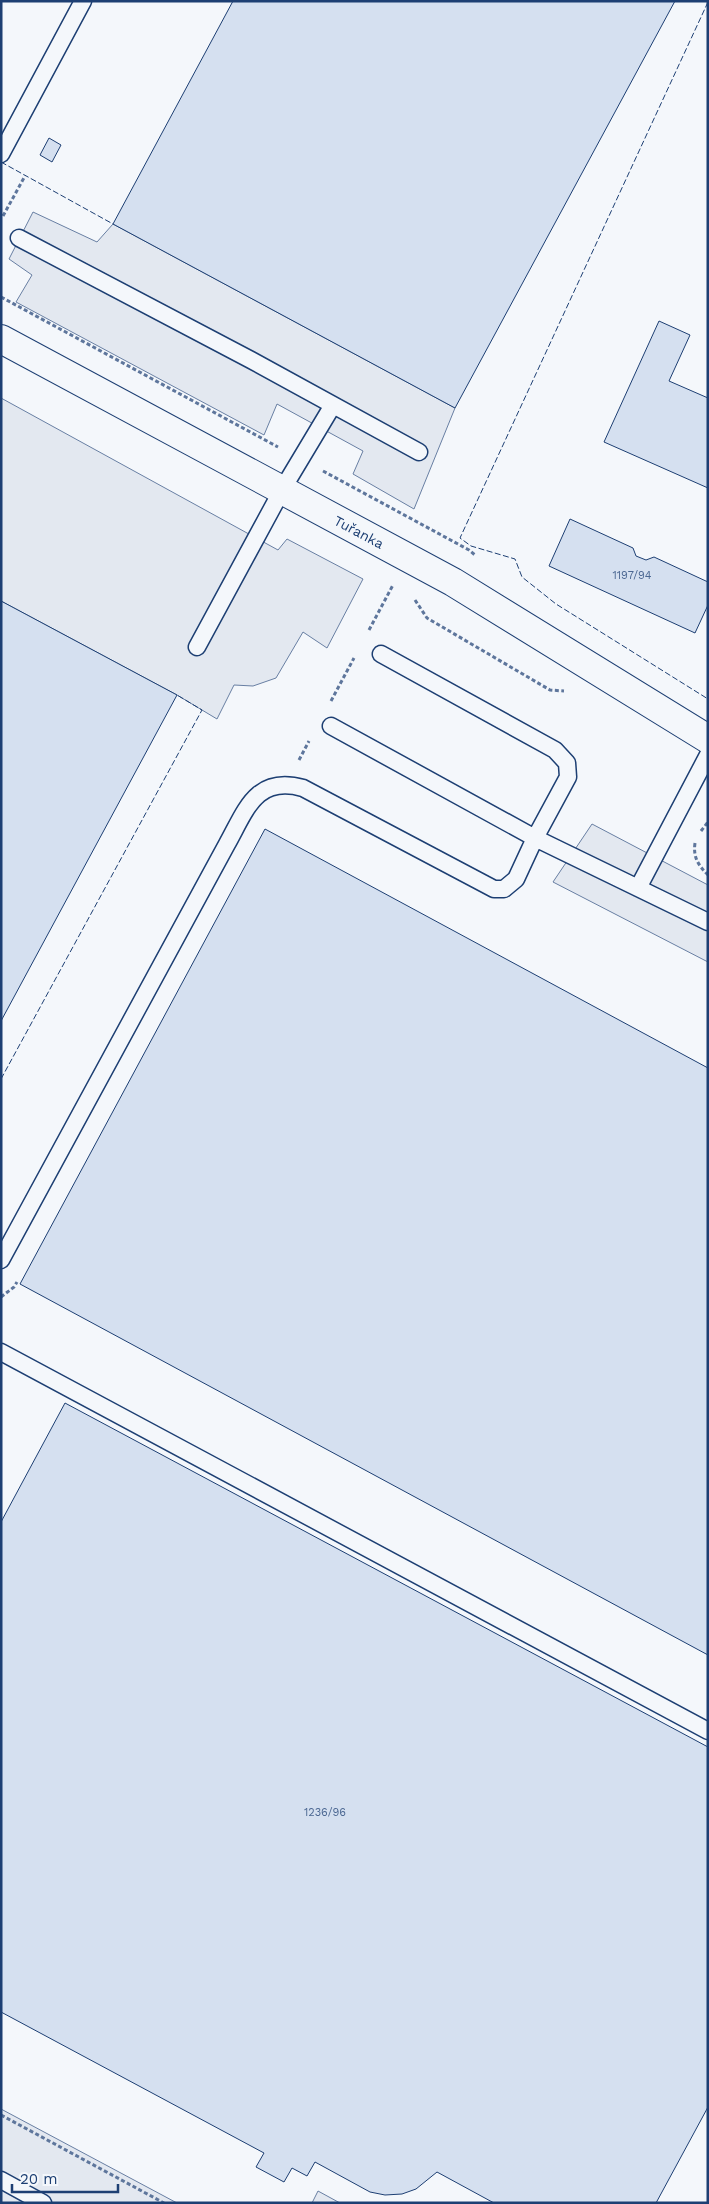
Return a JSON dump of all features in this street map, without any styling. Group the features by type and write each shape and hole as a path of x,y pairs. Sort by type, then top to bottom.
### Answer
{"street":[{"name":"Tuřanka","path":"1,339 453,582 708,738"}],"lane":[{"path":"1,154 83,1"},
{"path":"19,238 419,452"},
{"path":"197,646 282,490 333,405"},
{"path":"1,1260 235,831 250,804 260,792 271,787 286,784 303,788 494,889 504,889 516,879 535,838 568,777 567,763 555,750 381,654"},
{"path":"331,726 535,838 708,922"},
{"path":"638,888 708,755"},
{"path":"1,1352 708,1731"},
{"path":"1,2180 43,2203"}],"path":[{"path":"1,219 25,176"},
{"path":"1,297 469,550 476,556"},
{"path":"698,834 708,822"},
{"path":"696,839 694,855 698,864 708,875"},
{"path":"1,2115 164,2203"}],"shaded area":[{"path":"33,212 97,242 113,224 455,408 414,509 353,474 363,451 277,404 264,435 16,302 32,275 9,259"},
{"path":"1,398 278,550 287,539 363,579 327,648 303,632 276,678 253,686 234,685 217,719 177,695 1,601"},
{"path":"592,824 708,885 708,962 553,882"},
{"path":"1,2109 177,2203 1,2203"},
{"path":"318,2191 340,2203 312,2203"}],"building":[{"path":"233,1 675,1 455,408 113,224"},
{"path":"49,138 61,145 52,162 40,155"},
{"path":"659,321 690,335 669,381 708,398 708,488 604,442"},
{"path":"570,519 633,548 636,556 646,560 654,557 708,582 708,605 695,633 549,566"},
{"path":"1,601 177,695 1,1021"},
{"path":"265,829 708,1068 708,1655 20,1284"},
{"path":"65,1403 708,1747 708,2107 656,2203 494,2203 437,2172 416,2189 402,2194 385,2195 370,2192 315,2162 307,2176 292,2168 284,2182 256,2167 264,2153 1,2012 1,1522"}],"fence":[{"path":"708,2 460,538 471,546 515,559 522,577 556,604 708,699"},
{"path":"1,162 113,224"},
{"path":"1,1079 202,710 177,695"}]}
